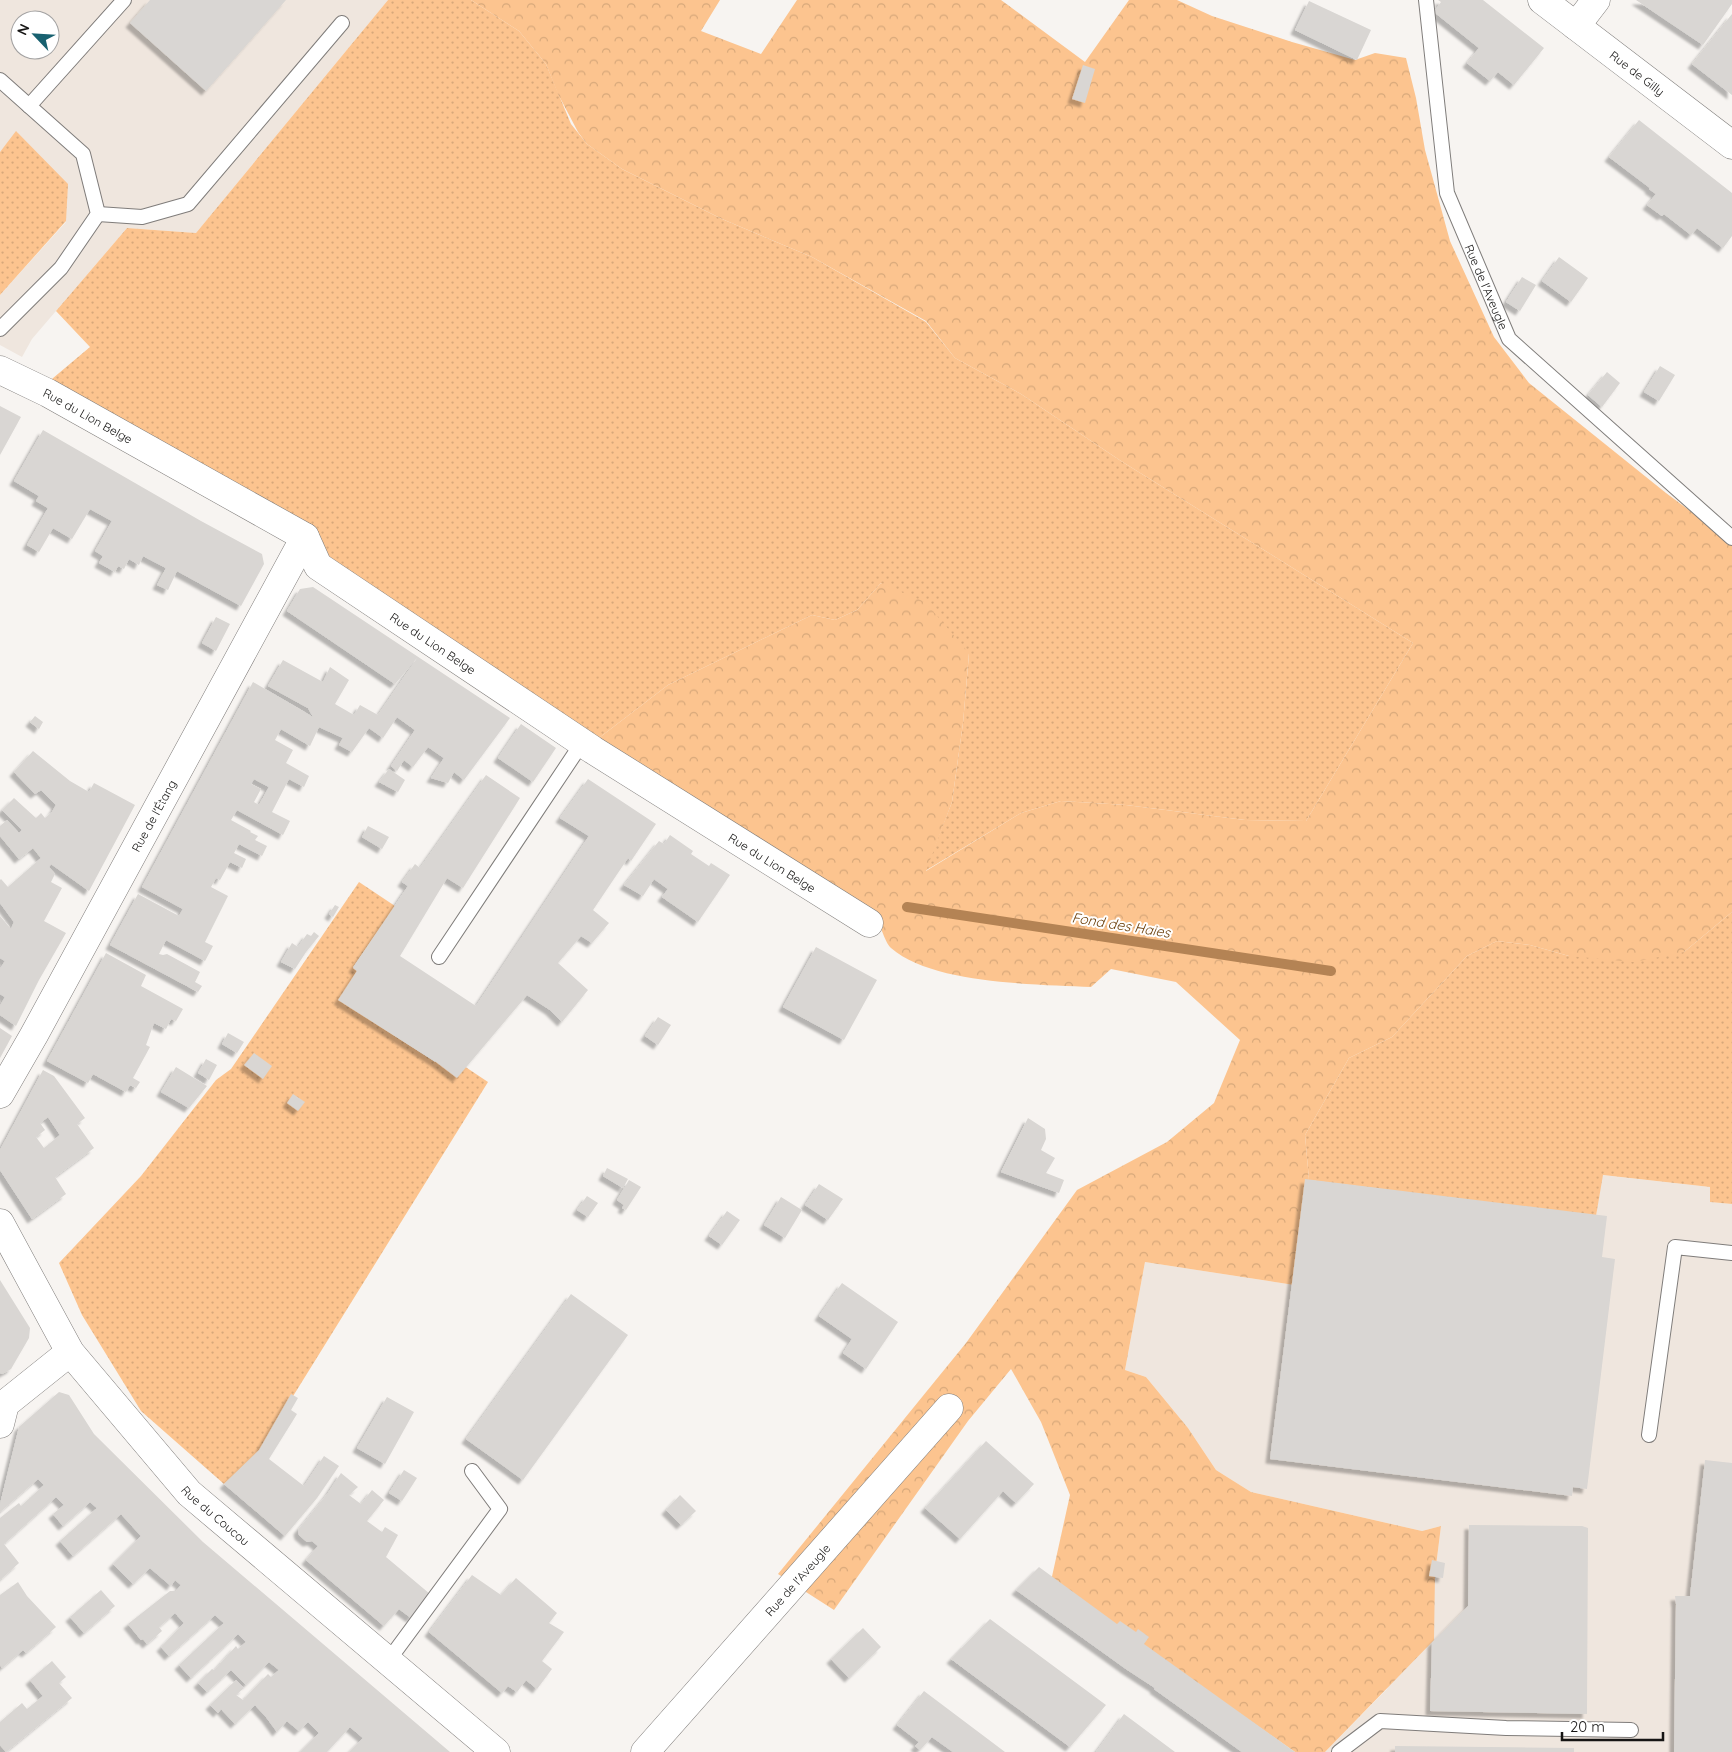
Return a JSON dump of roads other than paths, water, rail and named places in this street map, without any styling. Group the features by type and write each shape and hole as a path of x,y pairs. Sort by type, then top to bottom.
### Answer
{"street":[{"name":"Rue de Gilly","path":"1542,0 1732,145"},
{"path":"1576,26 1596,0"},
{"name":"Rue du Lion Belge","path":"0,370 48,393 305,538 318,566 582,742 870,922"},
{"name":"Rue de l'Étang","path":"0,1094 305,538"},
{"name":"Rue du Coucou","path":"0,1223 70,1352 189,1493 496,1752"},
{"path":"2,1410 70,1352"},
{"name":"Rue de l'Aveugle","path":"645,1752 949,1408"}],"lane":[{"path":"29,106 124,0"},
{"name":"Rue de l'Aveugle","path":"1426,0 1447,193 1509,339 1732,538"},
{"path":"98,214 142,217 188,204 342,23"},
{"path":"0,80 83,154 98,214 61,268 0,328"},
{"path":"439,958 582,742"},
{"path":"1649,1435 1675,1247 1732,1253"},
{"path":"388,1661 500,1509 472,1471"},
{"path":"1339,1752 1380,1721 1506,1728 1631,1730"}],"waterway":[{"name":"Fond des Haies","path":"907,907 1331,971"}]}
